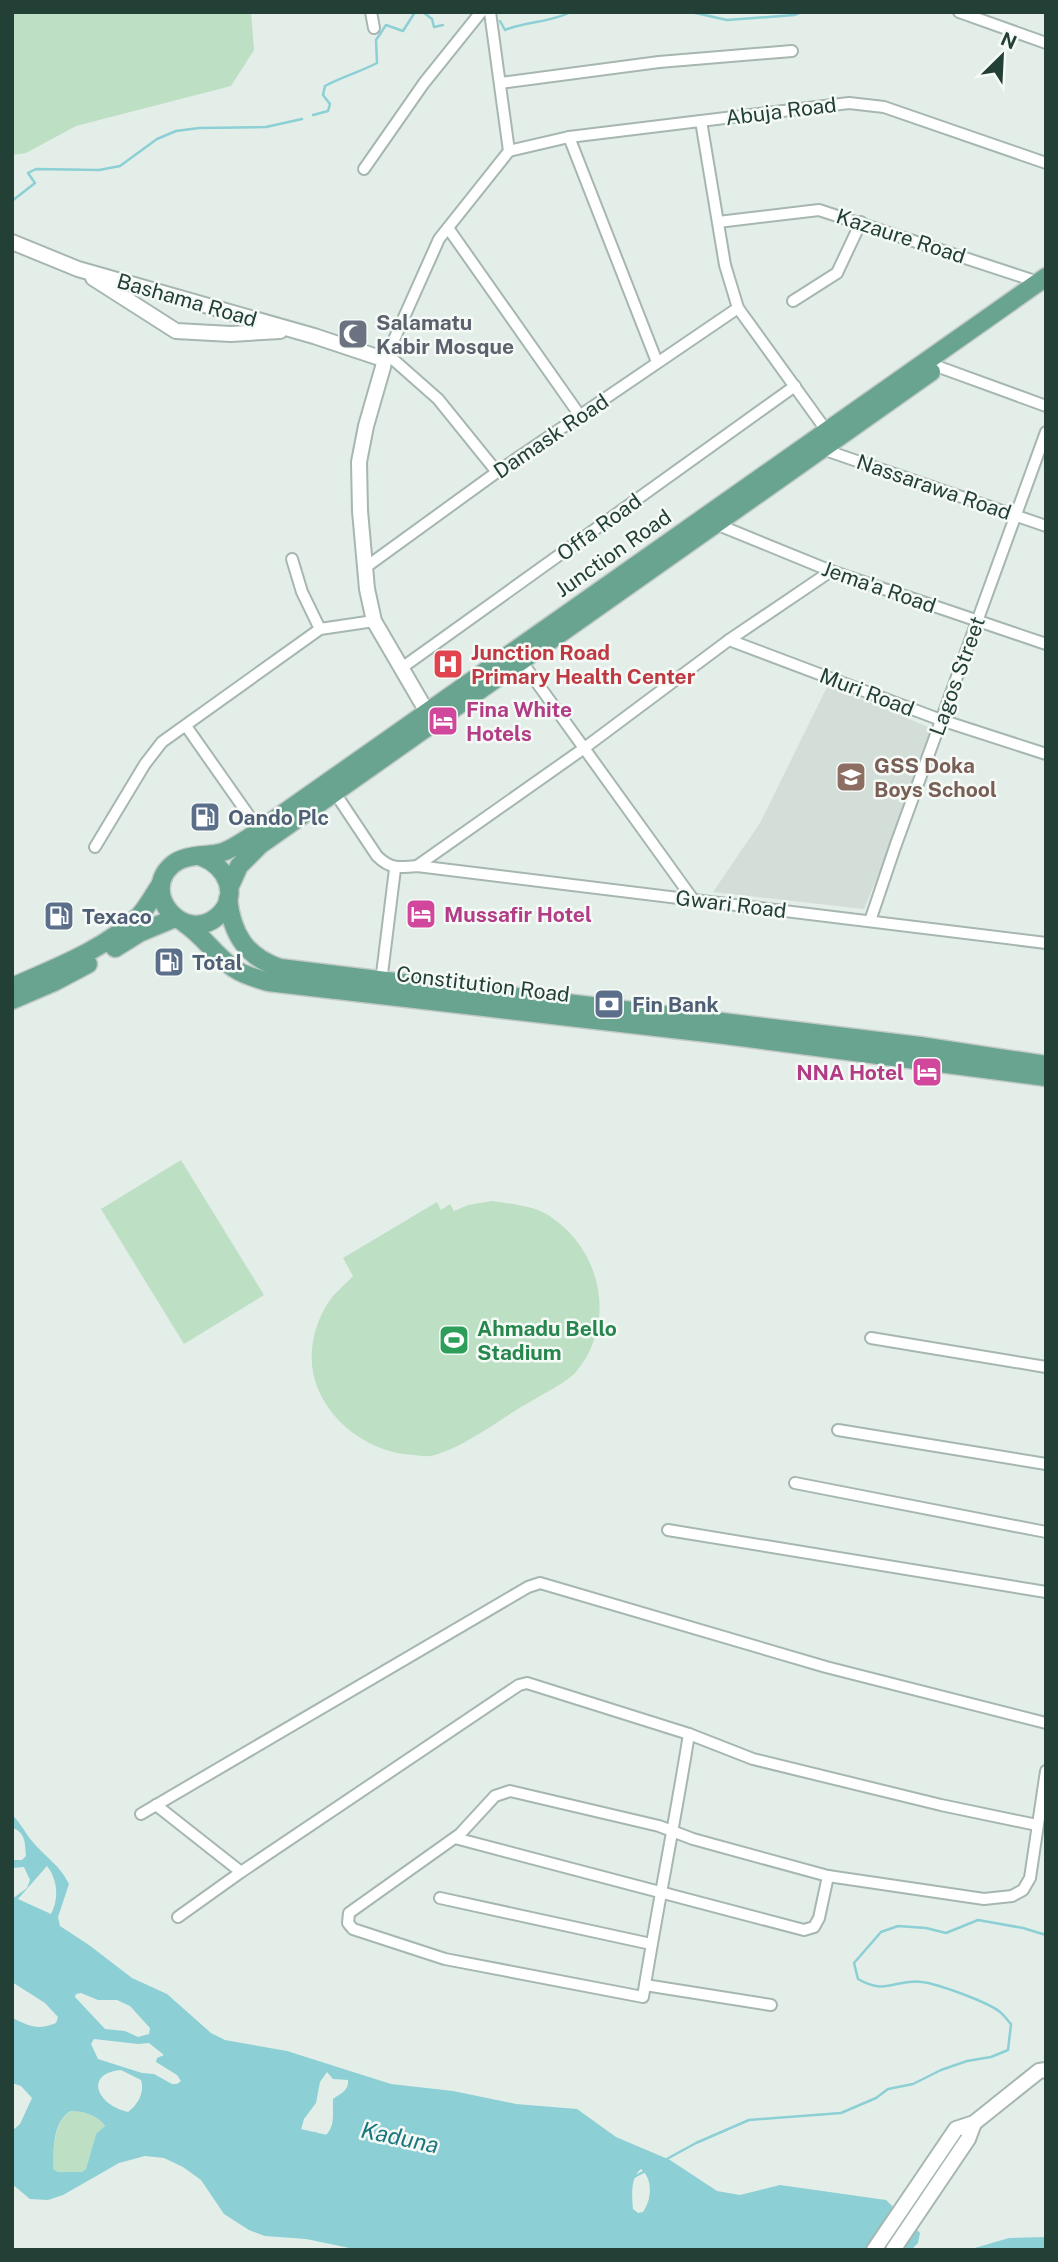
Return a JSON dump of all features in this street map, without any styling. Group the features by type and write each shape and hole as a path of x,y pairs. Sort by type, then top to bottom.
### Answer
{"main road":[{"name":"Junction Road","path":"229,894 239,866 250,853 939,367 1043,284"},
{"name":"Junction Road","path":"202,857 225,851 259,831 826,430 1043,284"},
{"path":"12,987 83,954 141,914 165,874 180,859 202,857 221,868 227,877 229,894 224,909 206,923 195,925 180,921 139,933 54,982 12,1000"},
{"path":"161,884 163,903 180,921"},
{"name":"Constitution Road","path":"229,894 230,911 240,937 255,957 294,971 1046,1077"},
{"name":"Constitution Road","path":"180,921 201,935 232,967 268,982 920,1046 1046,1065"}],"street":[{"path":"372,12 374,29"},
{"path":"364,169 424,83 481,12"},
{"path":"428,712 374,621 360,511 359,462 385,358 439,239 509,151 490,12"},
{"path":"959,12 1046,43"},
{"path":"500,83 659,62 792,51"},
{"name":"Abuja Road","path":"509,151 569,138 849,103 884,107 1046,163"},
{"path":"701,121 725,265 738,308 826,430"},
{"path":"569,138 657,362"},
{"name":"Kazaure Road","path":"718,222 819,209 1043,284"},
{"path":"793,301 837,273 861,222"},
{"path":"448,228 581,417"},
{"name":"Bashama Road","path":"12,242 78,269 385,358"},
{"name":"Bashama Road","path":"78,269 176,331 231,334 296,331"},
{"name":"Damask Road","path":"366,566 497,472 738,308"},
{"path":"385,358 438,399 497,472"},
{"path":"939,367 1046,406"},
{"name":"Offa Road","path":"403,667 795,386"},
{"name":"Lagos Street","path":"870,922 1046,432"},
{"name":"Nassarawa Road","path":"822,449 1046,526"},
{"name":"Jema'a Road","path":"716,524 831,571 1046,644"},
{"path":"292,559 302,592 320,629"},
{"name":"Gwari Road","path":"417,866 583,749 729,640 831,571"},
{"path":"95,846 145,764 162,742 320,629 374,621"},
{"name":"Muri Road","path":"729,640 941,720 1046,754"},
{"path":"522,662 692,898"},
{"path":"186,726 259,831"},
{"path":"335,793 377,856 396,869 381,982"},
{"name":"Gwari Road","path":"396,869 417,866 1046,943"},
{"path":"871,1338 1046,1367"},
{"path":"838,1430 1046,1464"},
{"path":"795,1483 1046,1532"},
{"path":"668,1530 1046,1592"},
{"path":"141,1814 528,1587 540,1583 826,1668 1046,1723"},
{"path":"177,1917 519,1685 534,1684 689,1734 753,1759 840,1782 1037,1825"},
{"path":"689,1734 674,1830 660,1892 643,1997 445,1959 353,1929 348,1923 349,1913 456,1838 495,1796 510,1791 674,1830 693,1839 828,1877 984,1899 1012,1896 1023,1890 1030,1878 1041,1838 1037,1825 1046,1771"},
{"path":"156,1805 241,1872"},
{"path":"456,1838 804,1930 814,1927 819,1918 828,1877"},
{"path":"440,1898 651,1944"},
{"path":"645,1985 771,2005"},
{"path":"874,2250 956,2129 974,2123 1039,2071 1046,2070"},
{"path":"893,2250 968,2139 974,2123"}],"shaded area":[{"name":"GSS Doka Boys School","path":"828,685 938,731 864,909 713,892 760,823"}],"green space":[{"path":"12,12 251,12 254,50 231,86 76,126 26,153 12,155"},
{"path":"181,1160 264,1295 184,1344 101,1209"},
{"name":"Ahmadu Bello Stadium","path":"492,1201 528,1207 548,1215 566,1229 581,1246 598,1287 600,1309 597,1331 589,1352 576,1372 565,1381 478,1435 446,1451 432,1456 399,1453 357,1436 325,1403 312,1367 312,1345 322,1313 333,1296 353,1276 343,1258 437,1202 441,1210 450,1204 454,1211 468,1205"},
{"path":"70,2111 90,2114 105,2126 96,2134 86,2169 82,2172 58,2172 53,2169 57,2130 64,2116"}],"water":[{"path":"12,1815 61,1871 69,1884 58,1917 60,1926 132,1978 167,1994 211,2033 225,2040 287,2051 391,2084 453,2091 516,2104 577,2109 616,2137 670,2160 717,2191 740,2195 780,2185 886,2200 920,2233 918,2243 911,2250 359,2250 306,2239 265,2236 249,2230 224,2214 201,2180 183,2167 164,2158 145,2156 119,2163 63,2195 48,2200 30,2199 12,2184 12,2131 20,2124 32,2098 21,2086 12,2083 12,2018 38,2027 56,2023 58,2017 45,2003 12,1982 12,1899 27,1888 30,1880 24,1867 12,1868 12,1860 22,1860 26,1856 22,1835 12,1828","holes":["47,1866 56,1890 51,1914 18,1899","81,1993 98,2000 117,2000 130,2006 150,2028 149,2034 138,2037 125,2031 105,2029 75,1997","94,2039 149,2043 164,2055 157,2058 156,2062 177,2075 181,2081 172,2084 154,2074 142,2073 98,2059 91,2044","121,2070 141,2080 141,2094 132,2109 128,2112 108,2103 99,2090 102,2077 109,2072","327,2072 333,2079 348,2080 346,2089 333,2099 333,2121 329,2131 321,2139 315,2131 311,2145 308,2146 299,2137 304,2119 316,2103 320,2082","70,2111 75,2111 94,2116 105,2126 96,2134 86,2169 82,2172 58,2172 53,2169 55,2137 60,2123","641,2169 648,2178 650,2189 646,2207 643,2212 638,2213 633,2209 632,2188"]},
{"path":"1046,2237 1046,2250 968,2250 1009,2238"}],"waterway":[{"path":"313,115 328,111 330,104 323,95 325,86 377,63 376,40 386,25 403,31 415,12"},
{"path":"423,12 432,19 434,27 443,25"},
{"path":"500,21 505,30 571,12"},
{"path":"597,12 609,12"},
{"path":"691,12 727,20 794,15 802,12"},
{"path":"12,201 35,183 28,173 36,169 99,170 120,166 157,139 176,131 266,127 302,119"},
{"path":"665,2160 749,2120 841,2113 876,2098 888,2089 913,2084 941,2070 1008,2050 1011,2024 1000,2012 985,2003 929,1983 913,1981 877,1986 858,1979 854,1963 881,1932 898,1926 946,1933 978,1920 1046,1935"},
{"name":"Kaduna","path":"278,2132 331,2144"},
{"path":"634,2177 647,2170"}],"place":[{"name":"Salamatu Kabir Mosque","path":"353,334"},
{"name":"Junction Road Primary Health Center","path":"448,664"},
{"name":"Fina White Hotels","path":"443,721"},
{"name":"GSS Doka Boys School","path":"851,777"},
{"name":"Oando Plc","path":"205,817"},
{"name":"Mussafir Hotel","path":"421,914"},
{"name":"Texaco","path":"59,916"},
{"name":"Total","path":"169,962"},
{"name":"Fin Bank","path":"609,1004"},
{"name":"NNA Hotel","path":"927,1072"},
{"name":"Ahmadu Bello Stadium","path":"454,1340"}]}
